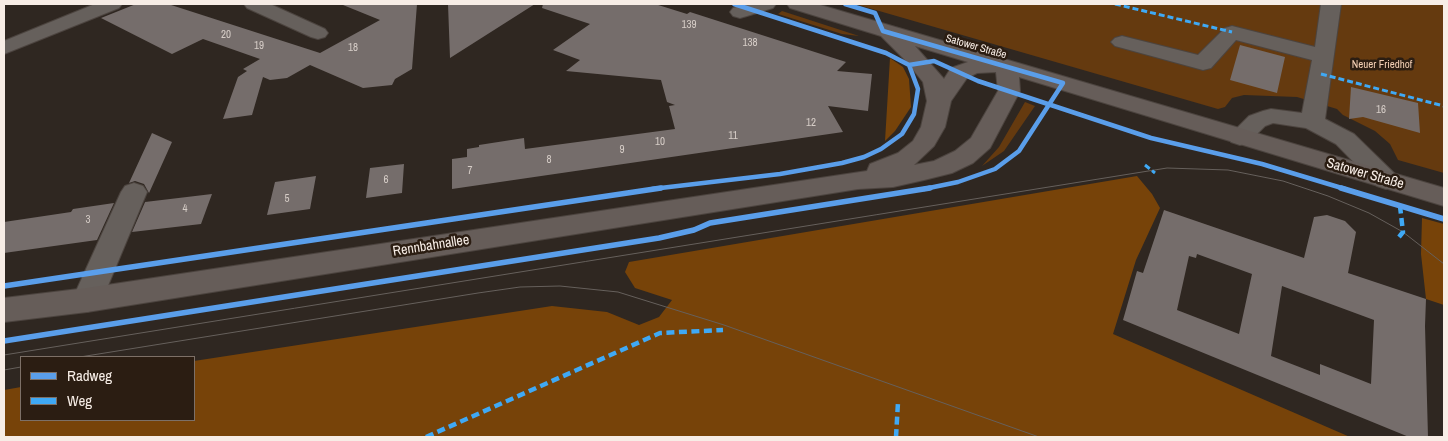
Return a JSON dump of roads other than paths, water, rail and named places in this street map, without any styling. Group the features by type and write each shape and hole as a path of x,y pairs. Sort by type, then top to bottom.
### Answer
{"main road":[{"name":"Satower Straße","path":"797,4 1444,197"},
{"path":"883,30 904,46 920,63 934,81 939,101"},
{"name":"Rennbahnallee","path":"4,310 87,300 858,180 893,178 924,172 943,167 964,157 981,142 1009,91 1006,66 974,67 959,73 939,101 933,127 922,146 907,158 858,180"}],"street":[{"path":"4,48 112,4"},
{"path":"254,4 318,32"},
{"path":"740,12 766,4"},
{"path":"1312,122 1331,4"},
{"path":"1122,42 1203,63 1232,32 1324,56"},
{"path":"1240,137 1257,120 1271,116 1312,122 1345,139 1386,180"},
{"path":"87,300 134,192"}],"tram line":[{"path":"4,355 1167,168 1228,170 1283,181 1328,196 1369,213 1403,232 1444,264"},
{"path":"86,356 478,293 520,287 560,286 618,292 724,325 1039,437"},
{"path":"4,370 20,367"}],"park label":[{"name":"Neuer Friedhof","path":"1382,65"}]}
